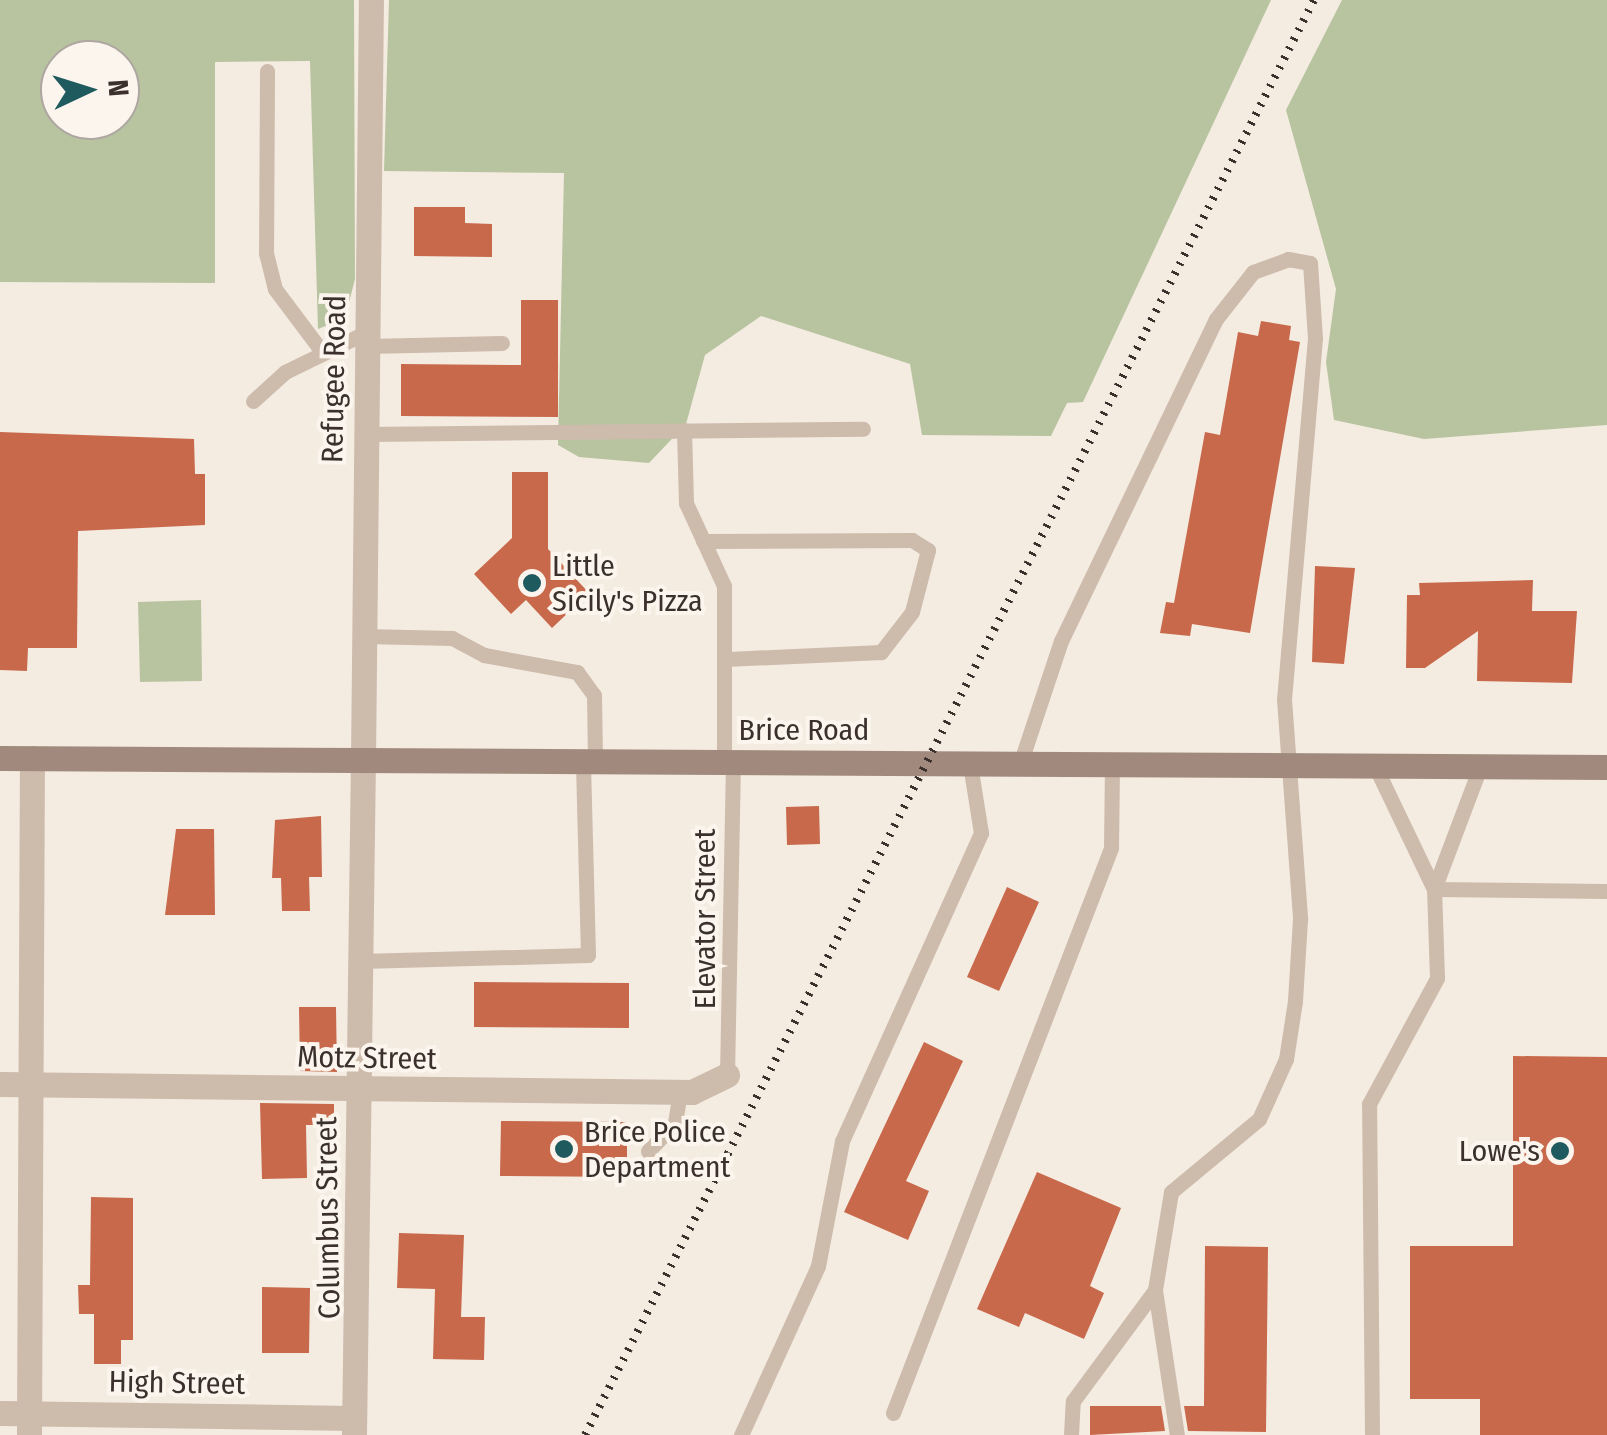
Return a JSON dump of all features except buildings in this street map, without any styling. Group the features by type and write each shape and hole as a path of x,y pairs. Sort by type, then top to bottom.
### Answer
{"main road":[{"name":"Brice Road","path":"0,758 1607,767"}],"street":[{"name":"Refugee Road","path":"362,759 370,0"},
{"path":"30,1424 32,758"},
{"name":"Columbus Street","path":"354,1427 362,759"},
{"name":"Motz Street","path":"0,1084 680,1092 712,1088 727,1075"},
{"name":"High Street","path":"0,1413 30,1424 354,1427"}],"lane":[{"path":"267,70 266,254 275,289 323,354"},
{"path":"1020,764 1061,641 1216,319 1253,272 1288,258 1310,263 1315,338 1284,766 1300,919 1286,1060 1260,1118 1171,1192 1155,1290 1177,1435"},
{"path":"254,402 323,354 367,339 502,343"},
{"path":"366,434 863,429"},
{"name":"Elevator Street","path":"684,430 686,503 724,586 727,1075"},
{"path":"703,541 912,540 928,550 912,612 881,652 724,659"},
{"path":"360,961 588,955 589,761 594,695 577,672 484,655 452,638 364,636"},
{"path":"741,1435 818,1266 842,1141 981,833 970,764"},
{"path":"893,1413 1111,848 1112,764"},
{"path":"1376,766 1434,889"},
{"path":"1372,1435 1369,1104 1436,978 1434,889 1480,767"},
{"path":"1434,889 1607,891"},
{"path":"648,1151 675,1123 680,1092"},
{"path":"1071,1435 1073,1401 1155,1290"}],"green space":[{"path":"0,0 354,0 355,279 345,318 318,329 310,61 215,62 215,283 0,282"},
{"path":"389,0 1271,0 1083,402 1067,403 1051,436 922,435 910,364 761,316 705,355 686,424 649,463 579,457 558,445 564,173 384,171"},
{"path":"1342,0 1607,0 1607,425 1424,439 1334,420 1326,362 1336,289 1286,110"},
{"path":"201,600 202,681 140,682 138,602"}],"railway":[{"path":"585,1435 1314,0"}],"place":[{"name":"Little Sicily's Pizza","path":"532,583"},
{"name":"Brice Police Department","path":"564,1149"},
{"name":"Lowe's","path":"1560,1151"}]}
